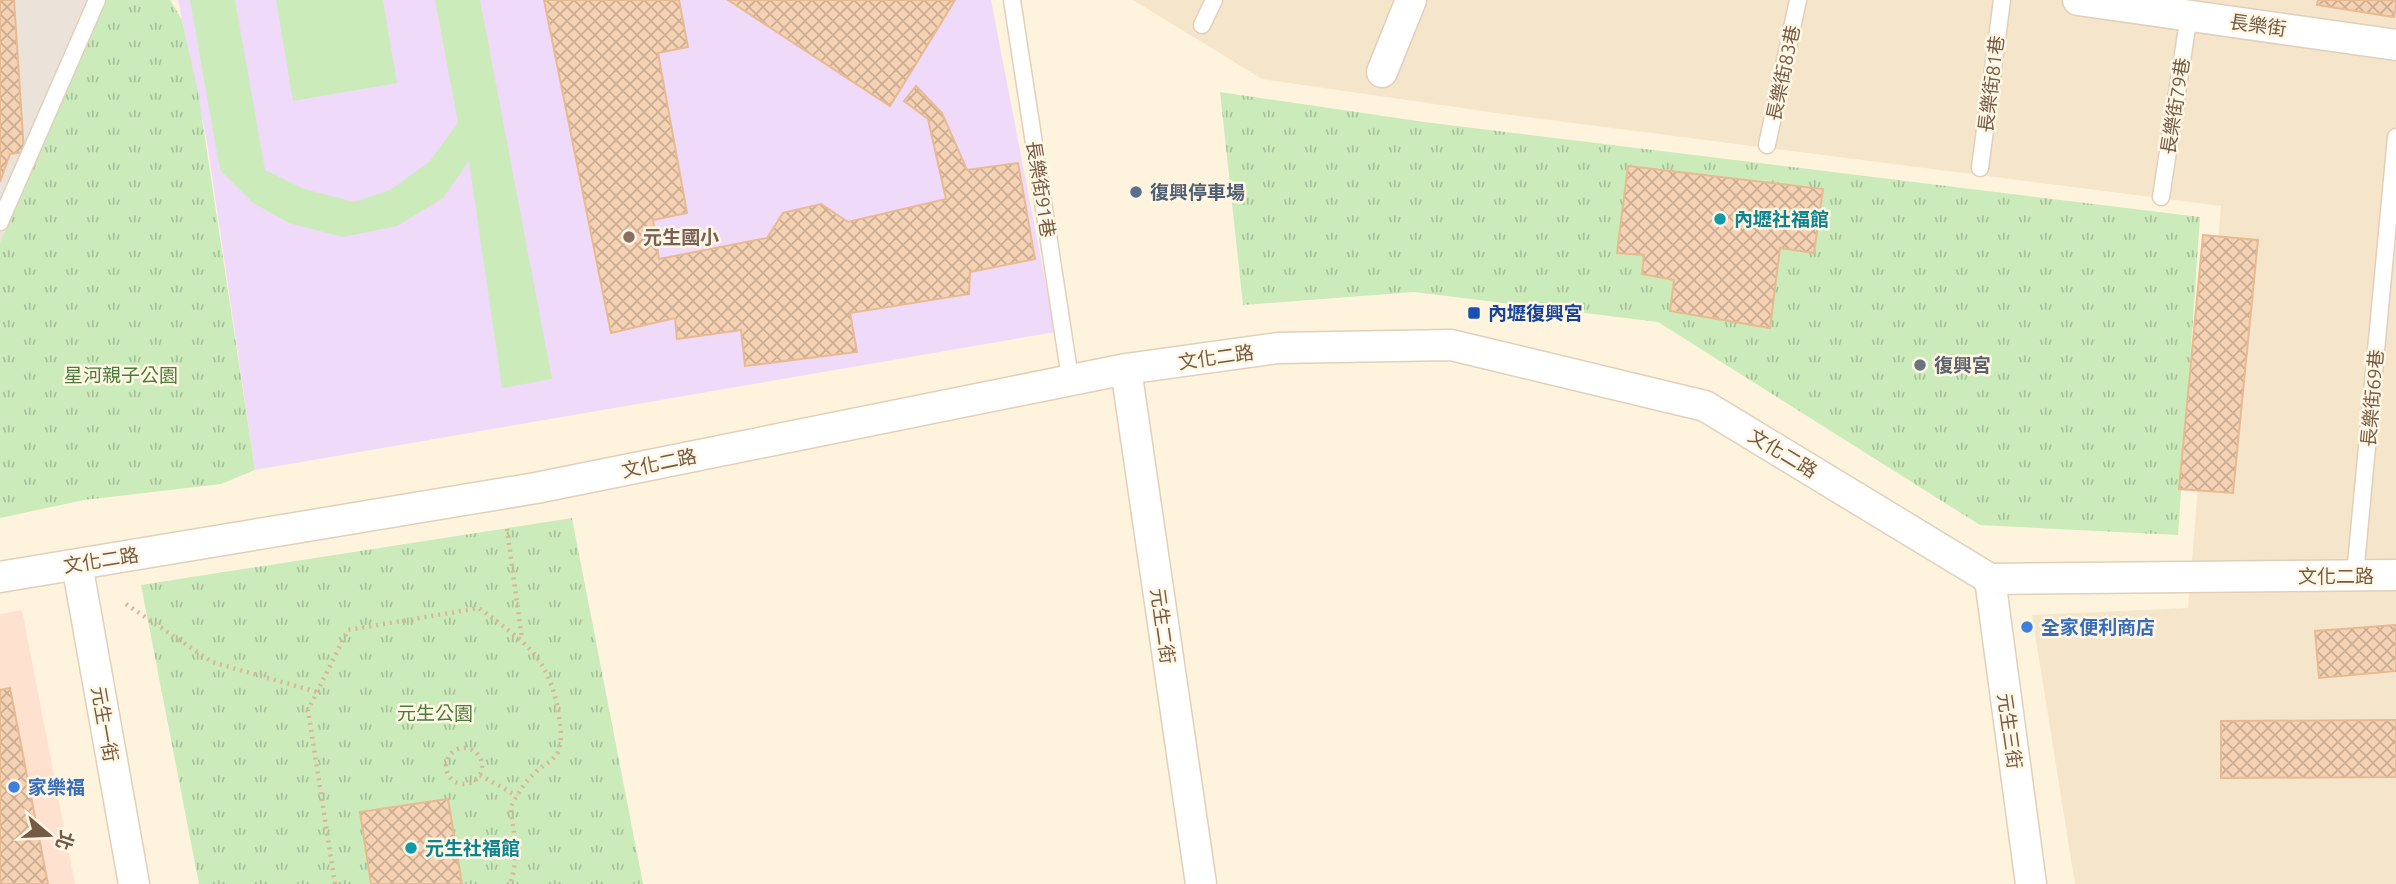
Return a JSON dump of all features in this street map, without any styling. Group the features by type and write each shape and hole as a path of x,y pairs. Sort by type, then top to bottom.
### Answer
{"street":[{"path":"1382,72 1411,0"},
{"name":"長樂街","path":"2077,0 2191,8 2396,45"},
{"name":"文化二路","path":"0,577 536,488 1070,378 1126,369 1278,348 1451,345 1705,406 1990,579 2396,575"},
{"name":"元生二街","path":"1126,369 1200,884"},
{"name":"元生一街","path":"77,564 134,884"},
{"name":"元生三街","path":"1990,579 2031,884"}],"lane":[{"path":"0,222 97,0"},
{"name":"長樂街91巷","path":"1012,0 1070,378"},
{"path":"1202,25 1214,0"},
{"name":"長樂街83巷","path":"1767,145 1798,0"},
{"name":"長樂街81巷","path":"1980,168 2002,0"},
{"name":"長樂街79巷","path":"2161,197 2191,8"},
{"name":"長樂街69巷","path":"2355,575 2396,137"}],"path":[{"path":"507,528 522,639"},
{"path":"126,604 212,662 317,692"},
{"path":"335,884 308,710 348,630 479,608 522,639 545,666 555,692 561,727 559,749 555,756 551,762 536,771 510,808 517,846 516,866 510,884"},
{"path":"463,746 471,748 481,758 480,775 464,786 456,783 445,766 448,756 463,746"},
{"path":"480,775 517,796"}],"shaded area":[{"path":"0,0 106,0 0,242"},
{"name":"元生國小","path":"178,0 991,0 1055,332 255,470 207,142"},
{"path":"1133,0 2396,0 2396,884 2075,884 2032,615 2188,608 2221,206 1518,116 1262,79"},
{"path":"22,610 75,884 0,884 0,614"}],"green space":[{"name":"星河親子公園","path":"106,0 170,0 182,20 198,92 255,470 221,484 84,500 0,518 0,242"},
{"path":"190,0 235,0 265,170 304,189 354,202 390,190 429,162 458,123 435,0 480,0 552,379 502,388 469,161 443,198 397,226 343,237 289,223 253,203 220,170"},
{"path":"276,0 383,0 397,83 293,101"},
{"path":"1220,92 1424,122 2200,217 2178,535 1980,525 1658,322 1414,292 1243,305"},
{"name":"元生公園","path":"572,518 643,884 199,884 141,585"}],"building":[{"path":"0,0 14,0 24,152 10,154 0,182"},
{"path":"544,0 679,0 688,47 658,53 687,213 653,220 659,259 767,238 783,213 821,204 848,222 946,199 928,119 904,101 916,86 942,113 967,170 1018,163 1035,259 970,272 969,294 850,313 857,352 745,366 741,330 677,339 675,318 611,333"},
{"path":"728,0 955,0 890,106"},
{"path":"2318,0 2396,0 2396,6 2394,17 2317,5"},
{"name":"內壢社福館","path":"1628,166 1823,189 1814,253 1780,248 1770,328 1670,311 1674,280 1642,274 1644,255 1617,253"},
{"path":"2203,235 2258,240 2233,493 2179,489"},
{"path":"2396,625 2396,671 2319,678 2315,631"},
{"name":"家樂福","path":"10,688 48,884 0,884 0,690"},
{"path":"2396,720 2396,777 2221,778 2221,721"},
{"name":"元生社福館","path":"448,799 462,884 371,884 360,812"}],"place":[{"name":"復興停車場","path":"1136,192"},
{"name":"內壢社福館","path":"1720,219"},
{"name":"元生國小","path":"629,237"},
{"name":"內壢復興宮","path":"1474,313"},
{"name":"復興宮","path":"1920,365"},
{"name":"全家便利商店","path":"2027,627"},
{"name":"家樂福","path":"14,787"},
{"name":"元生社福館","path":"411,848"}]}
